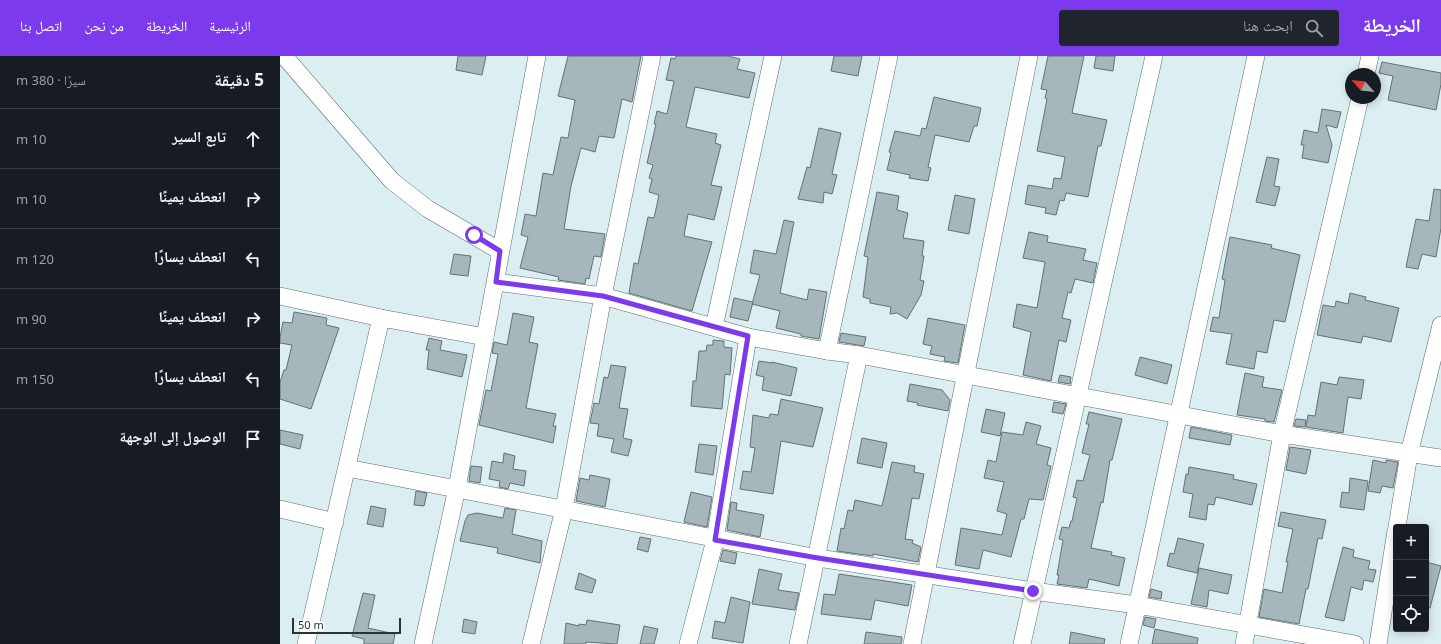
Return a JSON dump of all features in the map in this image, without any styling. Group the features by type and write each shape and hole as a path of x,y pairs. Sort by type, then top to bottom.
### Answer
{"street":[{"path":"284,56 392,181 428,209 500,251"},
{"path":"423,644 457,488 537,56"},
{"path":"531,644 564,509 603,296 652,56"},
{"path":"714,327 773,56"},
{"path":"827,351 889,56"},
{"path":"912,644 1029,56"},
{"path":"1022,644 1154,56"},
{"path":"1129,644 1180,414 1256,56"},
{"path":"1367,68 1370,56"},
{"path":"1244,644 1282,434 1359,104"},
{"path":"496,282 603,296 748,336 827,351 859,355 1282,434 1441,458"},
{"path":"280,296 381,318 485,337"},
{"path":"306,644 381,318"},
{"path":"1397,524 1409,454 1441,325"},
{"path":"688,644 715,540 748,336"},
{"path":"798,644 818,558 859,355"},
{"path":"347,468 457,488 715,540 818,558 1033,591 1137,605 1355,644"},
{"path":"280,509 335,522"},
{"path":"1378,644 1393,550"}],"building":[{"path":"458,56 486,56 482,75 456,70"},
{"path":"568,56 641,56 632,102 622,99 614,138 599,136 595,152 581,148 571,186 564,229 605,234 601,257 594,256 589,279 586,278 585,284 558,280 559,277 520,268 528,237 521,235 525,214 536,216 543,173 553,175 561,137 568,138 575,100 558,96"},
{"path":"676,56 728,56 740,59 737,69 755,73 749,98 695,87 686,127 717,134 715,143 721,145 711,185 722,187 714,220 688,214 684,236 712,242 692,311 629,293 634,263 638,264 648,217 654,218 659,195 649,192 652,179 649,178 653,165 647,163 656,124 654,124 657,111 667,114 674,81 666,80 671,58 675,59"},
{"path":"834,56 862,56 858,76 831,71"},
{"path":"1048,56 1084,56 1072,113 1107,120 1101,146 1098,146 1088,197 1066,193 1064,201 1060,200 1056,215 1045,213 1046,208 1025,204 1028,185 1052,189 1054,178 1061,179 1065,157 1037,151 1047,99 1045,98 1047,90 1041,89"},
{"path":"1096,56 1115,56 1113,71 1094,68"},
{"path":"1382,62 1441,73 1441,84 1436,110 1388,100 1393,76 1381,73"},
{"path":"934,97 981,108 977,126 974,126 969,142 935,135 928,167 931,168 928,181 909,178 910,175 887,170 891,153 889,152 895,131 920,136 922,128 926,129"},
{"path":"1322,109 1341,112 1337,128 1326,125 1332,145 1328,163 1302,158 1304,145 1301,145 1304,130 1318,133"},
{"path":"819,128 841,133 832,174 837,175 832,194 824,192 823,203 798,199 807,167 810,168"},
{"path":"1267,157 1279,159 1274,186 1280,187 1275,206 1256,202"},
{"path":"1434,189 1441,190 1441,228 1436,257 1422,254 1418,269 1406,267 1416,219 1429,221"},
{"path":"877,192 899,196 897,210 908,213 903,238 924,241 922,256 924,256 920,280 924,281 921,295 907,319 897,313 890,314 891,307 870,303 870,299 863,297 868,257 864,256"},
{"path":"955,195 975,199 969,234 948,230"},
{"path":"784,220 794,222 780,293 807,300 809,289 827,292 819,339 801,336 801,334 776,328 780,311 752,304 760,275 750,273 754,250 776,254"},
{"path":"1029,232 1048,236 1047,242 1086,249 1083,260 1097,263 1093,283 1075,279 1071,293 1068,292 1062,318 1071,320 1066,342 1059,340 1051,381 1023,375 1031,332 1013,327 1017,304 1037,308 1045,262 1023,258"},
{"path":"1230,237 1272,245 1271,248 1300,255 1285,322 1274,320 1267,353 1257,351 1254,369 1226,364 1232,334 1210,331 1213,317 1219,318 1225,280 1222,279"},
{"path":"454,254 471,256 468,276 450,274"},
{"path":"1350,293 1366,297 1365,300 1399,308 1391,342 1363,336 1361,343 1317,335 1323,305 1335,307 1336,301 1348,304"},
{"path":"734,298 753,302 748,321 730,317"},
{"path":"294,312 327,318 326,325 339,328 311,409 280,399 280,382 284,370 286,370 292,345 280,343 280,337 283,322 292,323"},
{"path":"513,313 534,317 529,342 538,344 526,408 556,414 553,426 556,426 553,443 479,425 486,390 491,391 498,354 492,353 494,342 507,345"},
{"path":"928,318 965,325 958,363 944,361 945,357 930,354 932,346 923,344"},
{"path":"841,333 866,337 864,346 839,342"},
{"path":"429,338 442,341 440,350 467,355 462,377 427,369 429,350 426,350"},
{"path":"713,340 724,341 724,347 732,348 730,375 725,374 722,409 691,406 693,381 696,381 699,351 706,351 707,345 713,345"},
{"path":"1140,357 1172,365 1167,384 1135,375"},
{"path":"759,361 772,362 797,368 791,396 762,390 764,377 756,375"},
{"path":"611,365 626,367 619,408 628,409 623,438 632,440 628,456 611,452 614,439 597,436 599,424 590,423 594,403 599,404 604,377 608,378"},
{"path":"1245,373 1264,377 1262,387 1282,390 1274,422 1265,421 1265,419 1237,415"},
{"path":"1060,375 1071,377 1070,384 1058,382"},
{"path":"1339,377 1364,380 1361,399 1348,397 1343,433 1306,427 1308,415 1315,416 1321,382 1337,385"},
{"path":"910,384 942,390 950,400 948,411 917,405 918,403 907,401"},
{"path":"781,399 823,408 813,447 781,441 773,494 740,489 743,471 751,472 755,448 750,447 753,415 769,418 770,414 778,415"},
{"path":"1054,402 1066,404 1063,414 1052,412"},
{"path":"986,409 1005,413 1000,436 981,432"},
{"path":"1089,412 1122,419 1112,460 1110,460 1103,503 1101,502 1091,548 1112,552 1111,555 1125,558 1119,586 1089,579 1087,588 1057,584 1059,575 1057,575 1063,540 1059,539 1062,527 1069,528 1072,521 1077,498 1073,497 1077,480 1083,481 1090,455 1082,453 1089,424 1086,424"},
{"path":"1296,419 1306,420 1305,427 1294,426"},
{"path":"1026,422 1041,426 1036,444 1051,448 1047,465 1051,466 1043,500 1029,499 1024,519 1021,519 1011,557 983,550 979,569 955,565 961,528 1002,535 1007,514 997,511 1004,482 984,478 988,460 996,462 1002,432 1023,435"},
{"path":"1191,427 1232,435 1230,445 1189,438"},
{"path":"280,430 303,435 300,449 280,444"},
{"path":"862,438 887,443 882,468 857,463"},
{"path":"699,444 717,446 713,475 695,472"},
{"path":"1290,447 1311,450 1306,474 1286,470"},
{"path":"504,453 515,456 513,469 526,471 524,486 510,483 508,489 499,487 500,481 489,479 492,461 503,463"},
{"path":"1373,460 1386,463 1386,460 1398,462 1393,488 1382,486 1380,493 1368,491"},
{"path":"892,462 915,466 914,472 924,474 919,499 912,498 905,539 913,540 912,543 921,547 918,562 873,554 873,556 837,551 841,528 844,529 848,510 853,511 855,500 882,506"},
{"path":"471,466 482,467 480,483 469,481"},
{"path":"1189,467 1234,475 1233,479 1257,484 1252,505 1216,497 1214,505 1208,504 1206,520 1189,517 1193,494 1183,492 1186,474 1188,475"},
{"path":"590,475 610,479 605,507 576,501 580,478 589,480"},
{"path":"1350,478 1368,481 1364,510 1340,507 1342,492 1349,493"},
{"path":"416,491 427,493 424,506 414,505"},
{"path":"691,492 712,497 707,527 684,522"},
{"path":"731,502 737,503 736,510 764,515 760,537 727,530"},
{"path":"371,506 386,509 383,527 367,524"},
{"path":"505,508 516,510 512,534 542,541 540,563 497,553 498,548 460,541 468,515 477,513 503,518"},
{"path":"1281,512 1326,520 1322,539 1318,538 1308,589 1306,589 1299,624 1259,617 1264,589 1282,593 1288,562 1286,562 1293,529 1278,526"},
{"path":"640,537 651,539 648,552 637,549"},
{"path":"1178,538 1204,544 1197,573 1167,566 1170,553 1174,554"},
{"path":"1343,547 1354,550 1353,557 1370,561 1368,569 1376,570 1373,582 1364,580 1362,590 1351,587 1344,621 1325,617"},
{"path":"723,550 737,553 735,564 720,561"},
{"path":"1429,563 1441,566 1429,608"},
{"path":"1199,568 1232,575 1228,594 1209,590 1207,607 1191,604"},
{"path":"759,569 782,574 778,590 799,593 795,610 752,604"},
{"path":"579,573 596,580 592,593 575,589"},
{"path":"839,574 912,585 908,606 875,600 871,620 821,614 824,594 835,595"},
{"path":"1151,589 1162,592 1161,599 1149,597"},
{"path":"363,593 375,595 368,628 395,634 393,644 364,644 364,639 352,636"},
{"path":"731,597 750,602 743,643 712,638 715,621 725,623"},
{"path":"1145,617 1156,619 1154,628 1143,625"},
{"path":"464,619 477,622 475,634 462,632"},
{"path":"587,620 620,625 617,644 586,642 586,644 564,644 566,623 579,626 579,624 586,625"},
{"path":"644,626 658,629 654,644 640,644"},
{"path":"1155,629 1198,638 1197,644 1152,644"},
{"path":"866,632 902,637 901,644 864,644"},
{"path":"1071,632 1105,639 1104,644 1069,644"}],"route":[{"path":"474,235 500,251 496,282 603,296 748,336 715,540 818,558 1033,591"}]}
